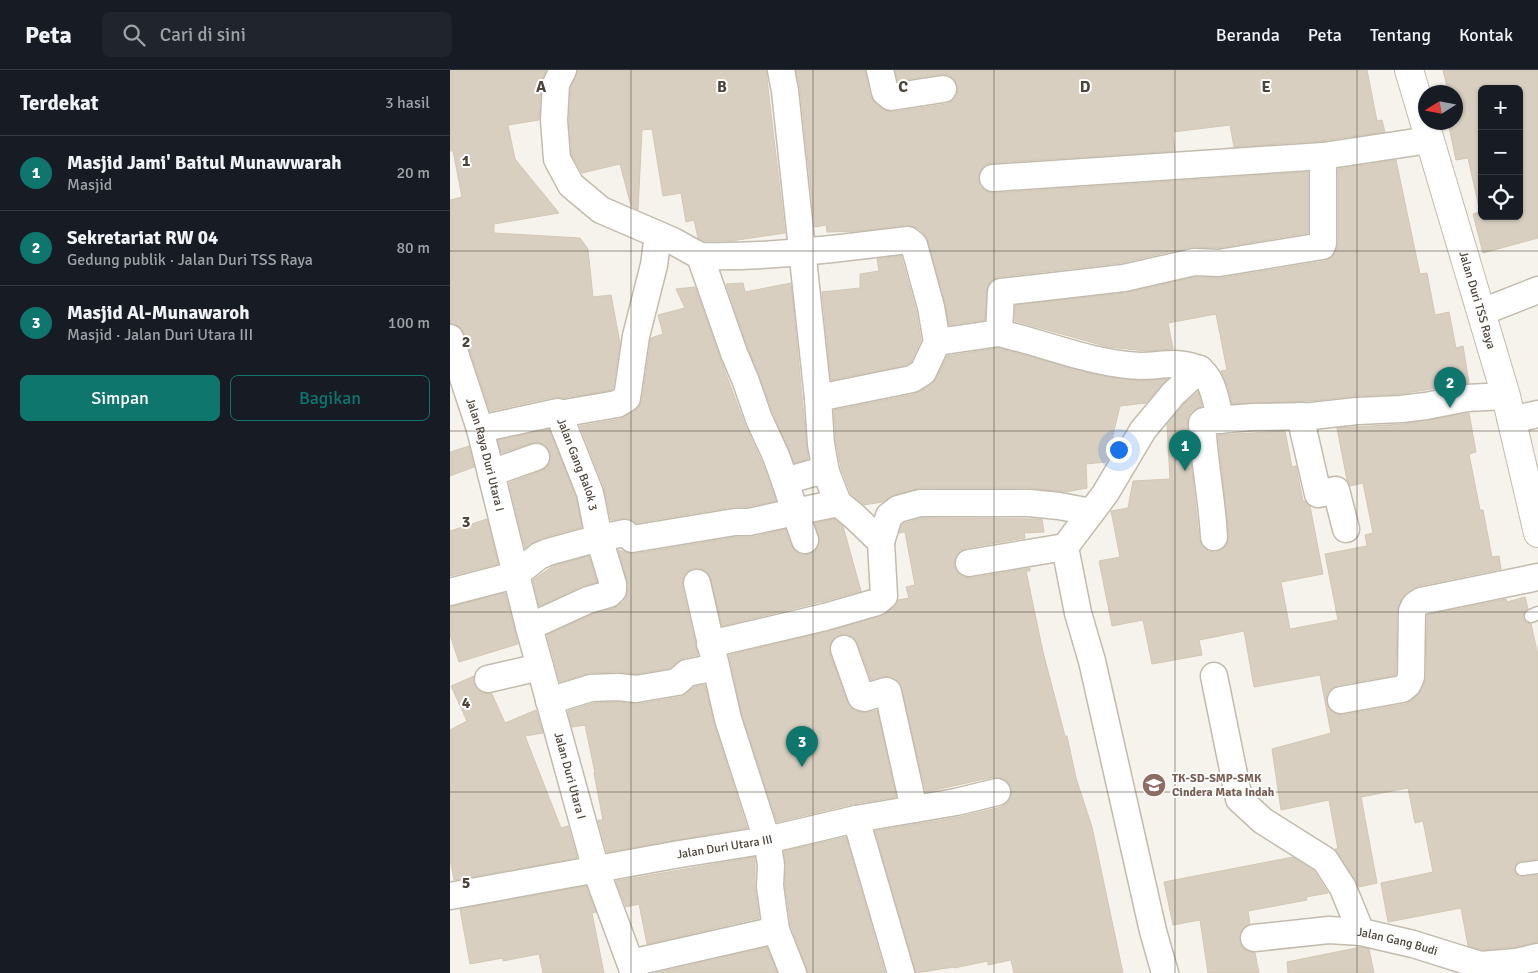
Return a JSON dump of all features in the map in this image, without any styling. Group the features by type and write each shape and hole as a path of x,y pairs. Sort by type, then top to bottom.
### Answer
{"street":[{"path":"563,70 556,84 554,120 557,159 571,185 601,210 673,241 700,256 734,257 802,252 908,240 914,245 937,342 929,363 919,376 904,381 818,398"},
{"path":"781,70 785,91 818,398 821,444 826,472 838,503 881,542"},
{"path":"880,70 885,92 891,97 943,89"},
{"name":"Jalan Duri TSS Raya","path":"1409,70 1509,408 1538,533"},
{"path":"993,178 1323,156 1429,140"},
{"path":"999,333 1001,292 1124,278 1194,262 1219,263 1322,246 1323,156"},
{"path":"559,414 617,404 627,398 636,336 654,265 658,235"},
{"path":"700,256 731,347 746,379 759,419 776,456 805,540"},
{"path":"1482,312 1538,290"},
{"path":"937,342 999,333 1023,338 1110,364 1142,366 1183,364 1200,370 1210,381 1221,420"},
{"name":"Jalan Raya Duri Utara I","path":"452,349 480,429 515,575"},
{"path":"969,563 1065,547 1118,473 1143,430 1173,394 1200,370"},
{"path":"1214,537 1202,423 1358,410 1409,408 1467,398 1538,414"},
{"name":"Jalan Gang Balok 3","path":"480,429 557,412 559,414 590,493 599,538 613,584 613,590 609,594 588,600 529,627"},
{"path":"1300,416 1318,494 1336,490 1346,529"},
{"path":"491,473 536,457"},
{"path":"785,481 813,473 826,472"},
{"path":"450,592 515,575 539,556 548,552 625,532 632,539 748,522 838,503"},
{"path":"548,701 592,688 618,686 636,690 676,682 713,655 825,617 877,602 884,596 881,542 889,516 898,509 920,503 1029,503 1091,512"},
{"path":"1065,547 1078,613 1092,661 1153,931 1165,973"},
{"name":"Jalan Duri Utara I","path":"515,575 548,701 596,870 633,968"},
{"path":"1342,700 1402,689 1408,684 1411,677 1412,611 1415,605 1421,601 1538,577"},
{"path":"697,583 728,719 767,840 771,865 770,886 776,930 793,973"},
{"path":"844,649 861,697 864,698 888,692 914,809"},
{"path":"488,680 540,668"},
{"path":"1214,676 1239,799 1264,821 1325,860 1343,888 1362,932"},
{"name":"Jalan Duri Utara III","path":"450,896 674,854 767,840 856,819 956,802 997,792"},
{"path":"856,819 901,973"},
{"path":"633,968 776,930"},
{"name":"Jalan Gang Budi","path":"1254,938 1329,930 1362,932 1413,944 1480,966 1516,962 1538,957"}],"lane":[{"path":"1522,869 1538,867"}],"building":[{"path":"450,70 546,70 541,83 539,120 508,125 515,159 559,213 494,224 494,233 580,238 588,249 593,297 611,295 620,343 612,390 563,398 555,397 490,411 464,333 460,327 450,323 450,200 462,197 453,151 450,151"},
{"path":"578,70 766,70 785,233 731,241 704,241 698,238 694,220 686,222 681,193 663,196 652,129 642,130 638,210 631,206 620,164 582,173 572,156 569,120 571,88"},
{"path":"796,70 865,70 870,95 875,103 887,111 893,112 946,104 957,95 958,87 954,79 949,75 941,74 898,81 895,70 1367,70 1377,121 1382,120 1385,132 1321,141 1234,147 1230,125 1173,132 1175,151 985,165 980,171 978,179 980,186 986,191 994,193 1308,172 1308,233 1218,248 1191,247 1121,263 999,277 992,280 988,285 985,320 949,325 928,241 918,228 906,225 859,231 827,232 826,225 815,227 800,89"},
{"path":"1443,70 1538,70 1538,238 1483,253 1473,214 1478,213 1478,220 1523,220 1523,85 1478,85 1478,203 1468,158 1456,160 1450,130 1463,130 1463,85 1447,85"},
{"path":"1396,160 1420,274 1427,273 1435,315 1449,312 1456,348 1463,346 1469,383 1400,394 1355,396 1311,401 1232,404 1228,387 1221,371 1227,370 1216,314 1168,323 1173,349 1147,351 1108,347 1015,321 1015,305 1126,293 1195,277 1221,278 1325,261 1332,257 1338,243 1338,169"},
{"path":"901,256 916,310 921,340 911,362 906,365 831,380 822,292 860,288 860,274 879,271 877,259"},
{"path":"743,283 745,292 791,283 808,459 794,463 748,348 726,284"},
{"path":"695,287 745,425 762,462 776,501 636,523 628,518 611,520 604,487 580,426 620,419 639,407 642,400 651,338 663,334 658,315 685,308 676,289"},
{"path":"998,348 1102,376 1140,381 1167,379 1146,403 1120,406 1113,435 1112,453 1106,462 1086,464 1087,488 1066,492 1029,488 920,488 894,495 882,502 864,505 851,494 841,468 836,442 834,410 915,394 931,385 947,356"},
{"path":"1198,392 1202,406 1191,412 1187,424 1199,538 1202,546 1208,551 1222,550 1227,544 1229,536 1218,435 1285,431 1292,467 1296,466 1303,501 1310,506 1323,574 1281,582 1290,629 1338,620 1325,554 1367,546 1365,535 1373,533 1363,483 1350,486 1347,480 1337,428 1403,424 1469,413 1476,452 1469,454 1480,510 1483,510 1492,557 1499,556 1501,569 1418,586 1407,593 1402,598 1397,610 1396,675 1338,685 1327,694 1326,702 1330,710 1336,714 1343,715 1405,704 1411,701 1422,690 1426,678 1427,615 1506,599 1507,602 1525,597 1528,609 1524,612 1523,619 1531,624 1538,655 1538,859 1518,862 1514,870 1519,877 1538,875 1538,942 1514,947 1482,950 1468,946 1461,908 1388,922 1381,883 1433,872 1423,821 1415,823 1408,788 1361,797 1377,883 1359,887 1335,849 1338,849 1329,800 1281,810 1272,749 1331,733 1320,675 1254,687 1244,631 1199,640 1202,655 1152,664 1143,620 1112,626 1099,561 1120,557 1111,511 1128,508 1133,481 1170,479 1167,424 1184,404"},
{"path":"549,429 576,497 582,527 542,538 525,548 509,483 547,467 551,460 550,452 545,445 538,442 501,453 498,440"},
{"path":"469,446 474,467 450,476 450,452"},
{"path":"922,518 1042,519 1044,532 1024,533 1025,538 966,548 955,557 954,566 963,577 971,578 1030,568 1030,571 1026,571 1043,652 1065,736 1067,736 1076,778 1092,827 1123,973 1014,973 1011,960 988,965 988,961 916,973 875,831 959,817 1001,807 1008,802 1012,789 1007,781 994,777 926,792 900,683 892,677 881,677 871,680 858,644 854,638 847,634 839,635 833,639 829,646 830,654 850,707 860,712 877,710 896,797 853,804 777,822 742,715 729,655 829,631 887,613 898,600 909,598 906,587 915,585 905,532 899,533 902,525 905,523"},
{"path":"487,519 498,564 450,576 450,531"},
{"path":"834,519 843,526 861,591 722,626 708,573 702,569 693,569 686,572 682,586 698,655 684,658 670,668 636,674 618,672 590,673 560,682 547,635 593,614 614,608 624,601 627,595 628,584 618,550 634,554 736,537 752,537 785,529 795,551 802,555 810,554 816,550 820,542 815,523"},
{"path":"589,556 597,582 582,586 539,606 533,580 553,566"},
{"path":"505,593 518,644 459,662 450,635 450,607"},
{"path":"474,676 477,690 492,694 505,723 536,710 543,733 525,736 561,828 568,826 577,858 454,880 450,859 450,730 467,721 451,686"},
{"path":"705,685 714,724 747,828 607,852 598,820 603,820 585,725 572,727 568,711 594,703 617,702 638,704 680,697 694,687"},
{"path":"846,837 885,973 808,973 791,926 785,885 786,866 784,851"},
{"path":"755,857 755,888 759,918 647,944 639,904 626,907 616,881"},
{"name":"TK-SD-SMP-SMK Cindera Mata Indah","path":"1293,857 1314,871 1328,893 1306,897 1307,900 1248,911 1250,924 1245,926 1239,940 1242,947 1255,953 1259,973 1208,973 1200,920 1173,925 1164,882"},
{"path":"586,886 596,912 592,913 604,973 543,973 539,954 503,961 503,958 470,964 460,909"},
{"path":"767,947 777,973 655,973"},
{"path":"1361,947 1369,949 1374,973 1288,973 1287,962"}],"place":[{"name":"Sekretariat RW 04","path":"1450,408"},
{"name":"Masjid Jami' Baitul Munawwarah","path":"1185,471"},
{"name":"Masjid Al-Munawaroh","path":"802,767"},
{"name":"TK-SD-SMP-SMK Cindera Mata Indah","path":"1154,785"}]}
